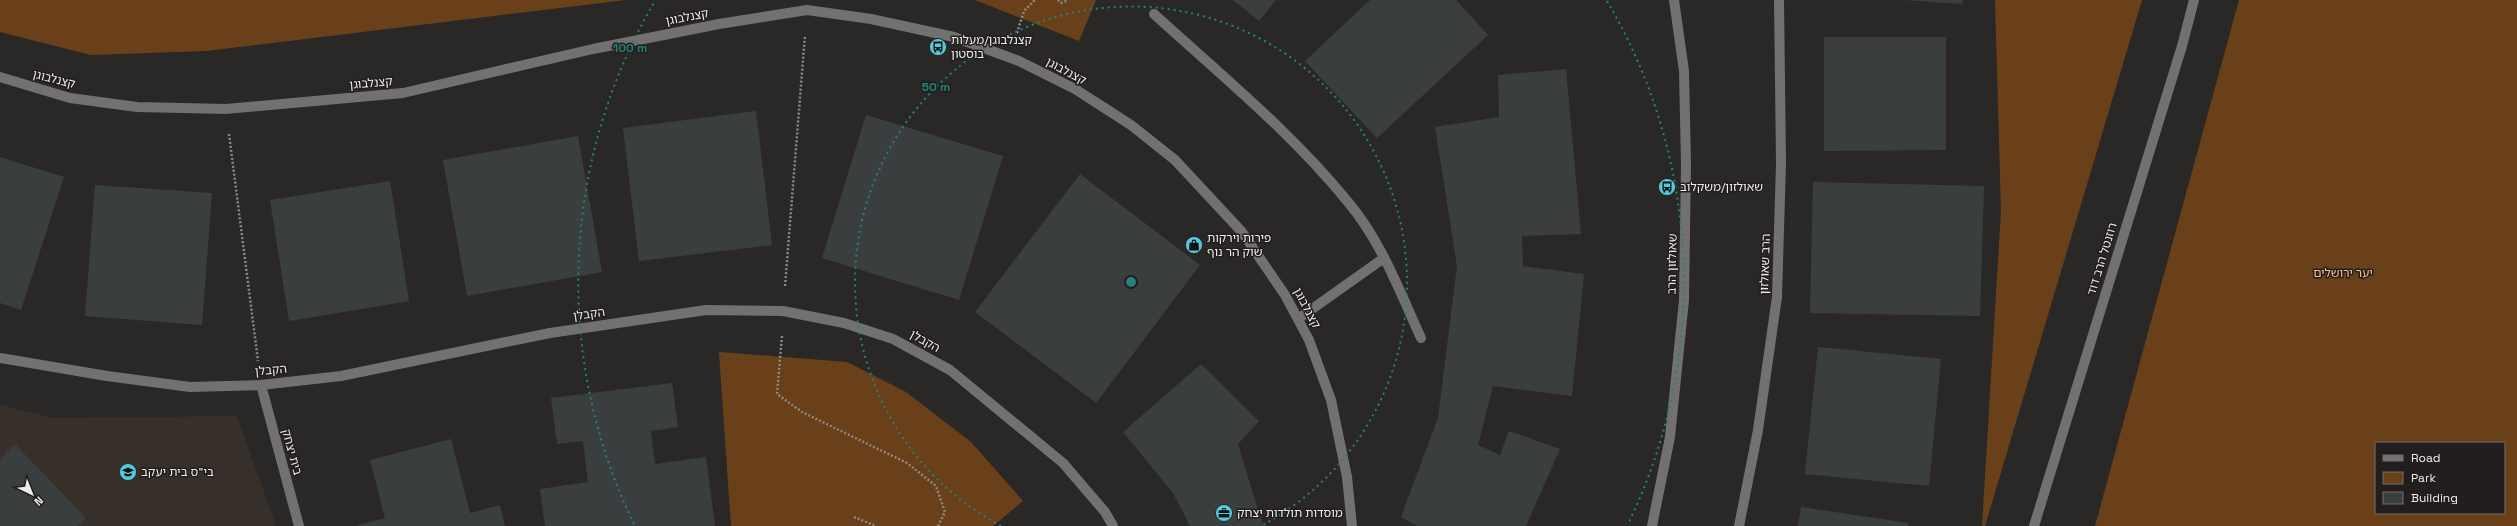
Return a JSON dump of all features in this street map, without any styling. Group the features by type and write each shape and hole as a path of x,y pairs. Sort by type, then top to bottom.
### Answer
{"street":[{"name":"שאולזון הרב","path":"1652,526 1670,437 1684,300 1686,164 1684,70 1674,0"},
{"name":"הרב שאולזון","path":"1739,526 1758,430 1776,297 1781,163 1779,0"},
{"name":"רוזנטל הרב דוד","path":"2034,526 2182,46 2194,0"},
{"name":"קצנלבוגן","path":"0,77 70,98 122,105 226,109 403,93 593,49 719,24 807,10 871,19 954,37 1009,57 1075,89 1131,124 1175,160 1242,232 1285,295 1309,340 1330,400 1347,477 1352,526"},
{"path":"1154,14 1285,133 1349,203 1384,258 1421,338"},
{"path":"1298,319 1384,258"},
{"name":"הקבלן","path":"0,358 107,376 190,387 261,385 341,376 550,333 706,310 783,311 844,323 893,339 950,370 1063,463 1105,512 1113,526"},
{"name":"בית יצחק","path":"261,385 299,526"}],"path":[{"path":"1009,57 1024,11 1035,0"},
{"path":"1058,0 1061,3 1068,0"},
{"path":"807,10 777,394 802,412 907,463 936,486 945,512 938,526"},
{"path":"226,109 261,385"},
{"path":"854,517 876,526"}],"shaded area":[{"name":"בי\"ס בית יעקב","path":"0,405 51,418 237,416 276,526 0,526"}],"green space":[{"path":"0,0 626,0 206,51 91,55 0,32"},
{"path":"975,0 1096,0 1079,41"},
{"path":"1995,0 2142,0 1985,526 1982,526 2001,211"},
{"name":"יער ירושלים","path":"2239,0 2517,0 2517,526 2095,526"},
{"path":"719,352 847,362 906,392 971,442 1023,501 993,526 731,526"}],"building":[{"path":"1233,0 1276,0 1259,21"},
{"path":"1370,0 1456,0 1488,35 1377,138 1305,61"},
{"path":"1904,0 1963,0 1962,4"},
{"path":"1824,37 1946,37 1946,150 1824,151"},
{"path":"1566,69 1581,234 1522,236 1523,266 1584,274 1572,396 1493,386 1478,445 1500,455 1509,431 1560,449 1526,526 1417,526 1401,517 1438,418 1457,266 1435,127 1499,117 1498,75"},
{"path":"756,111 772,245 639,261 623,128"},
{"path":"866,115 1003,156 959,300 822,258"},
{"path":"578,136 602,272 467,296 443,160"},
{"path":"0,157 64,177 21,310 0,303"},
{"path":"1080,174 1200,265 1096,403 975,312"},
{"path":"390,181 409,301 289,321 270,200"},
{"path":"1813,182 1984,186 1980,316 1810,313"},
{"path":"95,185 212,193 202,325 85,316"},
{"path":"1818,347 1941,359 1929,486 1805,474"},
{"path":"1201,364 1259,421 1238,444 1263,526 1190,526 1173,493 1123,432"},
{"path":"672,383 678,427 651,431 655,464 706,457 715,526 545,526 540,489 588,482 583,441 557,444 551,398"},
{"path":"451,439 470,513 500,505 505,526 355,526 385,518 370,460"},
{"path":"15,444 86,518 78,526 0,526 0,459"},
{"path":"1801,507 1909,523 1908,526 1798,526"}],"place":[{"name":"קצנלבוגן/מעלות בוסטון","path":"938,47"},
{"name":"שאולזון/משקלוב","path":"1667,187"},
{"name":"פירות וירקות שוק הר נוף","path":"1194,245"},
{"name":"בי\"ס בית יעקב","path":"128,472"},
{"name":"מוסדות תולדות יצחק","path":"1224,513"}]}
